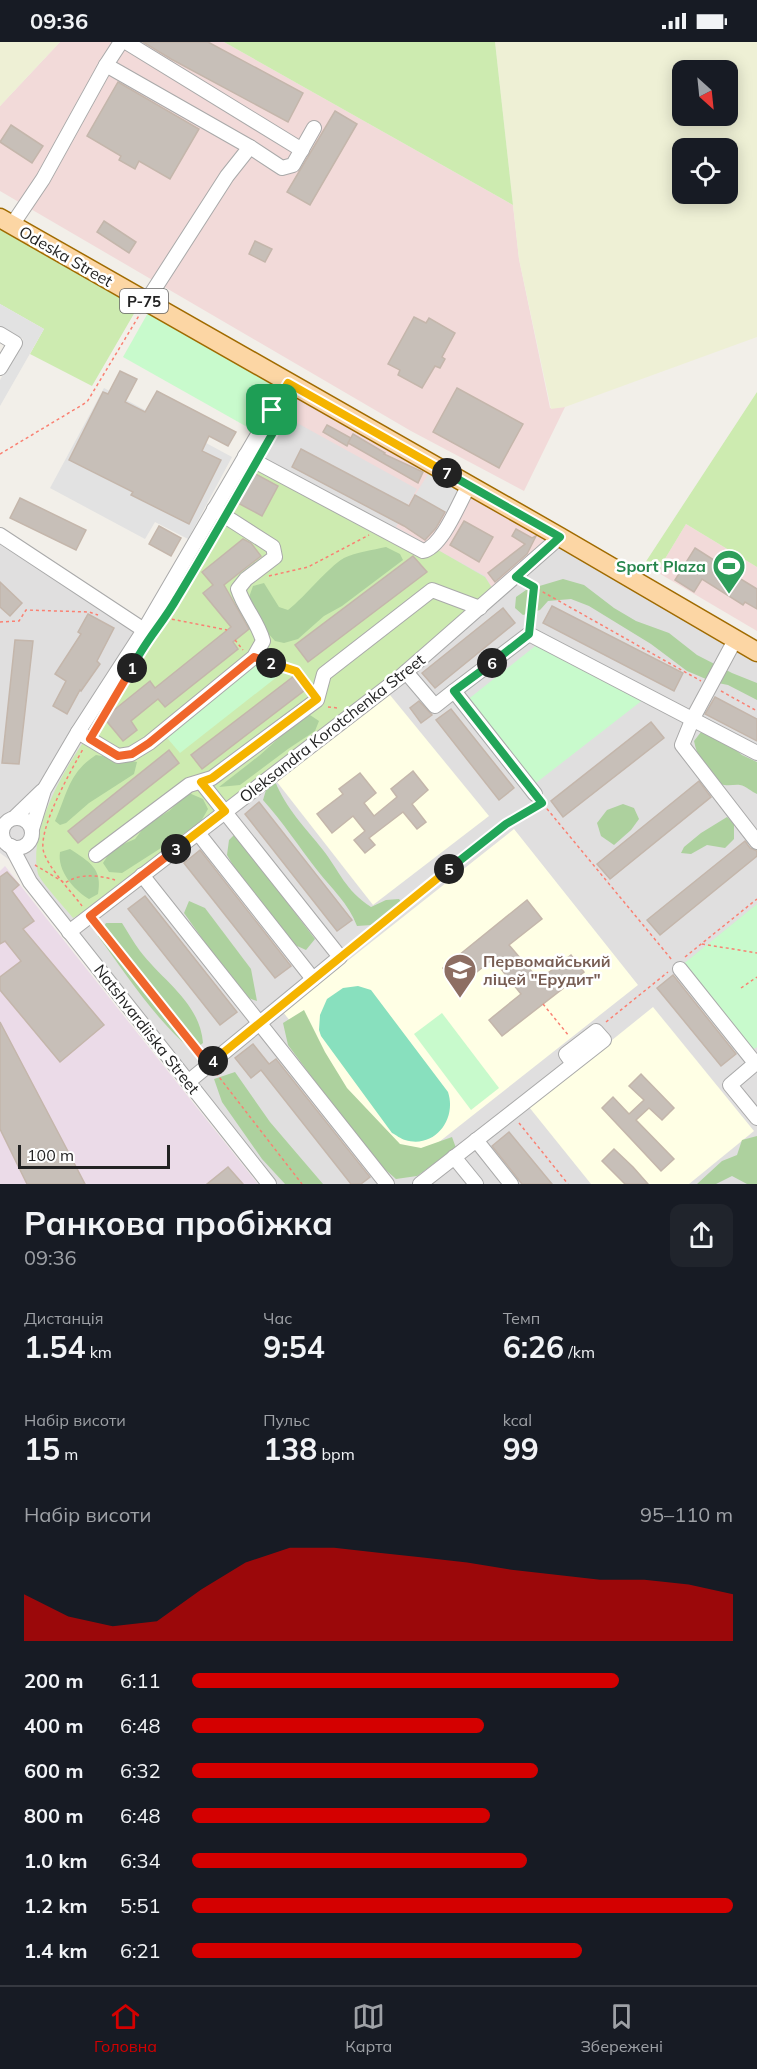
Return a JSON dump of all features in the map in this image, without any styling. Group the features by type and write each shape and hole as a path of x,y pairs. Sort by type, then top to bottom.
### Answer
{"main road":[{"name":"Odeska Street","path":"6,221 757,652"}],"street":[{"path":"6,221 43,179 121,42"},
{"path":"126,42 302,150"},
{"path":"106,65 250,147 282,168 293,165 314,128"},
{"path":"146,302 227,176 250,147"},
{"path":"0,334 15,343 0,368"},
{"path":"32,834 25,845 6,845 3,836 6,825 44,790 84,735 288,383"},
{"path":"245,456 423,551 431,549 439,541 469,485"},
{"path":"84,735 118,756 132,754 149,743 254,657 263,641 260,630 242,601 238,589 275,556 273,547 214,509"},
{"path":"0,535 144,630"},
{"name":"Oleksandra Korotchenka Street","path":"69,932 406,672 560,537"},
{"path":"96,855 189,785 212,778 317,699 324,674 432,590 480,608"},
{"path":"406,672 435,706 529,634 757,753"},
{"path":"735,640 693,718 682,745 757,842"},
{"path":"454,691 535,794"},
{"path":"188,1082 340,957 201,782"},
{"path":"25,871 44,790"},
{"path":"6,825 27,821 32,834"},
{"path":"198,832 313,979"},
{"name":"Natshvardiiska Street","path":"6,845 69,932 269,1184"},
{"path":"142,875 261,1022 387,1184"},
{"path":"678,967 756,1063 730,1084 757,1118"},
{"path":"420,1184 604,1040 596,1030 566,1054 573,1064"},
{"path":"476,1140 511,1184"},
{"path":"454,1157 476,1184"}],"path":[{"path":"0,454 87,402 146,302"},
{"path":"254,573 271,577 308,567 381,530"},
{"path":"176,600 209,544"},
{"path":"516,577 757,711"},
{"path":"529,634 534,587"},
{"path":"0,622 19,621 26,610 89,612 97,615 116,611"},
{"path":"153,615 227,630"},
{"path":"235,640 245,653 296,671 317,699"},
{"path":"123,686 84,735 44,833 43,851 49,863 90,916 302,1184"},
{"path":"340,957 506,824 542,803 678,967"},
{"path":"25,871 36,865 65,883"},
{"path":"65,883 74,877 99,876 130,884"},
{"path":"596,1030 678,967 701,944 757,899"},
{"path":"701,944 757,953"},
{"path":"741,988 757,977"},
{"path":"543,1004 577,1046"},
{"path":"511,1113 568,1184"}],"shaded area":[{"path":"0,42 60,42 0,106"},
{"path":"60,42 224,42 513,205 519,259 550,408 565,407 524,491 411,431 0,191 0,106"},
{"path":"495,42 757,42 757,337 565,407 551,409 519,259"},
{"path":"0,304 44,329 0,406 0,380 23,339 0,326"},
{"path":"104,388 232,457 188,539 155,522 145,539 50,488"},
{"path":"288,389 574,553 757,662 757,1184 276,1184 34,878 0,853 0,535 144,629"},
{"path":"292,392 551,540 494,591 485,576 396,527 417,489 279,413"},
{"path":"430,471 462,490 448,514 415,495"},
{"path":"686,524 757,567 757,631 657,572"},
{"path":"390,695 489,816 373,905 277,782"},
{"name":"Первомайський ліцей \"Ерудит\"","path":"514,829 638,985 406,1168 283,1012"},
{"path":"5,866 258,1184 0,1184 0,871"},
{"path":"653,1007 754,1131 689,1184 591,1184 529,1107"}],"green space":[{"path":"224,42 495,42 513,205"},
{"path":"0,227 139,305 92,386 30,354 44,329 0,304"},
{"path":"149,311 276,381 249,428 123,357"},
{"path":"757,392 757,567 686,524 657,572 645,563"},
{"path":"251,462 425,553 438,550 485,577 494,591 479,604 433,588 336,662 315,697 200,785 217,813 86,911 73,918 40,878 36,858 42,822 49,804 57,786 85,740 131,755 263,641 241,590 277,558 223,511"},
{"path":"218,517 262,543 272,556 236,588 260,641 250,657 147,740 118,753 89,733 87,728 157,626 158,620"},
{"path":"386,547 400,554 403,560 342,606 324,616 298,639 284,643 275,641 264,629 248,600 253,586 264,583 279,607 288,610 344,558"},
{"path":"563,579 584,585 614,608 636,621 669,633 697,655 757,683 757,700 728,685 713,682 687,671 651,644 589,606 571,599 548,601 540,610 523,615 515,608 516,597 526,590"},
{"path":"433,593 470,607 404,670 227,804 222,804 210,781 318,701 324,681"},
{"path":"263,641 287,669 180,753 162,732"},
{"path":"539,643 644,699 532,786 466,701"},
{"path":"310,715 319,721 315,731 240,785 219,787 260,755 300,719"},
{"path":"701,732 726,742 742,755 757,762 757,794 742,786 721,784 711,776 697,753 694,741"},
{"path":"96,755 137,762 134,774 60,825 55,821 74,776"},
{"path":"275,781 290,809 362,901 371,907 386,900 399,899 402,903 372,925 357,926 345,903 263,800 266,790"},
{"path":"189,793 203,799 208,809 200,823 122,873 109,872 103,863 112,849 135,839 146,825 169,811"},
{"path":"623,804 634,808 639,819 631,830 614,845 601,836 597,823 607,810"},
{"path":"727,817 734,823 734,839 725,848 707,845 691,854 681,853 684,847 701,833"},
{"path":"235,834 315,939 306,950 295,945 278,929 266,908 238,874 227,855 229,840"},
{"path":"70,849 89,862 96,872 99,885 98,894 89,899 72,885 61,866 60,852"},
{"path":"189,901 205,908 251,969 257,1001 243,996 184,913"},
{"path":"757,904 757,1047 752,1050 682,965"},
{"path":"106,923 122,923 140,951 188,1004 200,1029 203,1043 193,1051 155,1012 98,936"},
{"path":"358,986 371,990 448,1092 450,1102 446,1121 441,1130 426,1140 416,1142 405,1140 392,1133 321,1036 320,1015 327,999 343,988"},
{"path":"304,1010 325,1052 347,1088 400,1144 421,1148 452,1137 456,1148 417,1176 396,1179 373,1159 288,1045 283,1023"},
{"path":"442,1013 499,1088 471,1110 414,1034"},
{"path":"235,1072 270,1122 323,1184 285,1184 262,1159 222,1102 214,1079"},
{"path":"757,1136 757,1184 747,1184 732,1176 716,1184 697,1184 722,1161 737,1155 742,1140"}],"building":[{"path":"143,42 208,42 303,93 288,122"},
{"path":"118,82 199,129 170,179 139,161 135,169 119,160 121,156 87,136"},
{"path":"335,111 357,124 310,205 287,192"},
{"path":"11,125 43,146 32,163 0,142"},
{"path":"104,221 136,242 129,253 97,232"},
{"path":"255,241 272,249 265,262 249,254"},
{"path":"414,317 426,323 429,318 455,333 442,357 445,359 440,368 435,366 422,388 398,375 400,370 388,364"},
{"path":"120,371 137,379 125,402 145,412 157,391 236,432 228,446 209,436 202,451 221,460 189,524 131,495 133,492 69,460 103,392 108,394"},
{"path":"457,388 523,424 499,468 433,432"},
{"path":"327,425 351,438 347,446 323,432"},
{"path":"353,434 384,454 423,472 418,483 348,443"},
{"path":"301,449 409,506 415,495 445,512 436,528 425,540 404,526 292,467"},
{"path":"252,472 278,486 262,516 236,502"},
{"path":"20,498 86,530 76,550 10,518"},
{"path":"464,521 493,537 479,562 450,545"},
{"path":"159,526 181,538 171,556 149,544"},
{"path":"516,529 532,538 536,536 527,554 495,582 488,573 525,544 512,536"},
{"path":"243,539 251,543 261,556 224,585 249,629 233,642 238,649 165,707 158,699 131,721 137,730 123,741 104,718 150,681 155,688 231,627 203,593 213,585 202,572"},
{"path":"695,548 757,589 757,609 745,602 743,605 702,579 694,592 675,580"},
{"path":"413,556 427,572 308,662 295,645"},
{"path":"0,582 22,603 10,616 0,607"},
{"path":"552,606 683,673 674,691 543,623"},
{"path":"503,608 515,623 435,688 422,673"},
{"path":"88,614 114,628 97,661 100,664 80,690 67,714 53,706 66,681 55,674 81,634 78,632"},
{"path":"15,640 33,641 19,764 2,763"},
{"path":"294,676 305,690 202,769 191,755"},
{"path":"715,697 757,719 757,741 705,714"},
{"path":"419,701 432,715 421,723 410,708"},
{"path":"451,709 514,788 499,800 436,720"},
{"path":"651,722 664,738 563,817 551,801"},
{"path":"169,750 179,763 78,843 68,831"},
{"path":"413,771 428,790 412,804 426,822 417,829 403,812 369,838 375,845 365,853 354,840 365,831 353,816 332,833 317,814 343,794 339,789 360,773 376,793 364,803 374,816 397,797 391,789"},
{"path":"699,781 711,797 610,879 597,864"},
{"path":"259,802 352,920 337,931 245,814"},
{"path":"745,841 750,848 757,851 757,856 660,935 647,920"},
{"path":"200,850 291,966 275,978 184,863"},
{"path":"7,872 19,885 12,891 34,921 23,929 104,1025 60,1062 0,990 0,977 21,961 5,941 0,944 0,877"},
{"path":"145,896 237,1012 220,1025 128,909"},
{"path":"527,900 542,919 509,945 539,980 571,955 584,972 502,1036 489,1020 521,994 493,959 458,987 443,968"},
{"path":"673,975 736,1054 721,1066 657,988"},
{"path":"0,1022 85,1184 27,1184 0,1129"},
{"path":"253,1044 269,1064 276,1059 370,1177 361,1184 351,1184 261,1070 251,1078 235,1058"},
{"path":"641,1074 674,1108 662,1120 649,1108 636,1120 674,1159 661,1171 602,1108 613,1097 629,1114 644,1100 629,1086"},
{"path":"509,1132 552,1184 522,1184 492,1146"},
{"path":"614,1149 648,1184 625,1184 602,1161"},
{"path":"228,1167 243,1184 207,1184"}],"place":[{"name":"Sport Plaza","path":"729,595"},
{"name":"Первомайський ліцей \"Ерудит\"","path":"460,999"}],"route":[{"path":"288,383 560,537 516,577 534,587 529,634 454,691 542,803 506,824 209,1065 90,916 225,811 201,782 212,778 317,699 296,671 254,657 149,743 132,754 118,756 90,739 128,677 141,649 166,618 282,417 272,410 288,383"}]}
